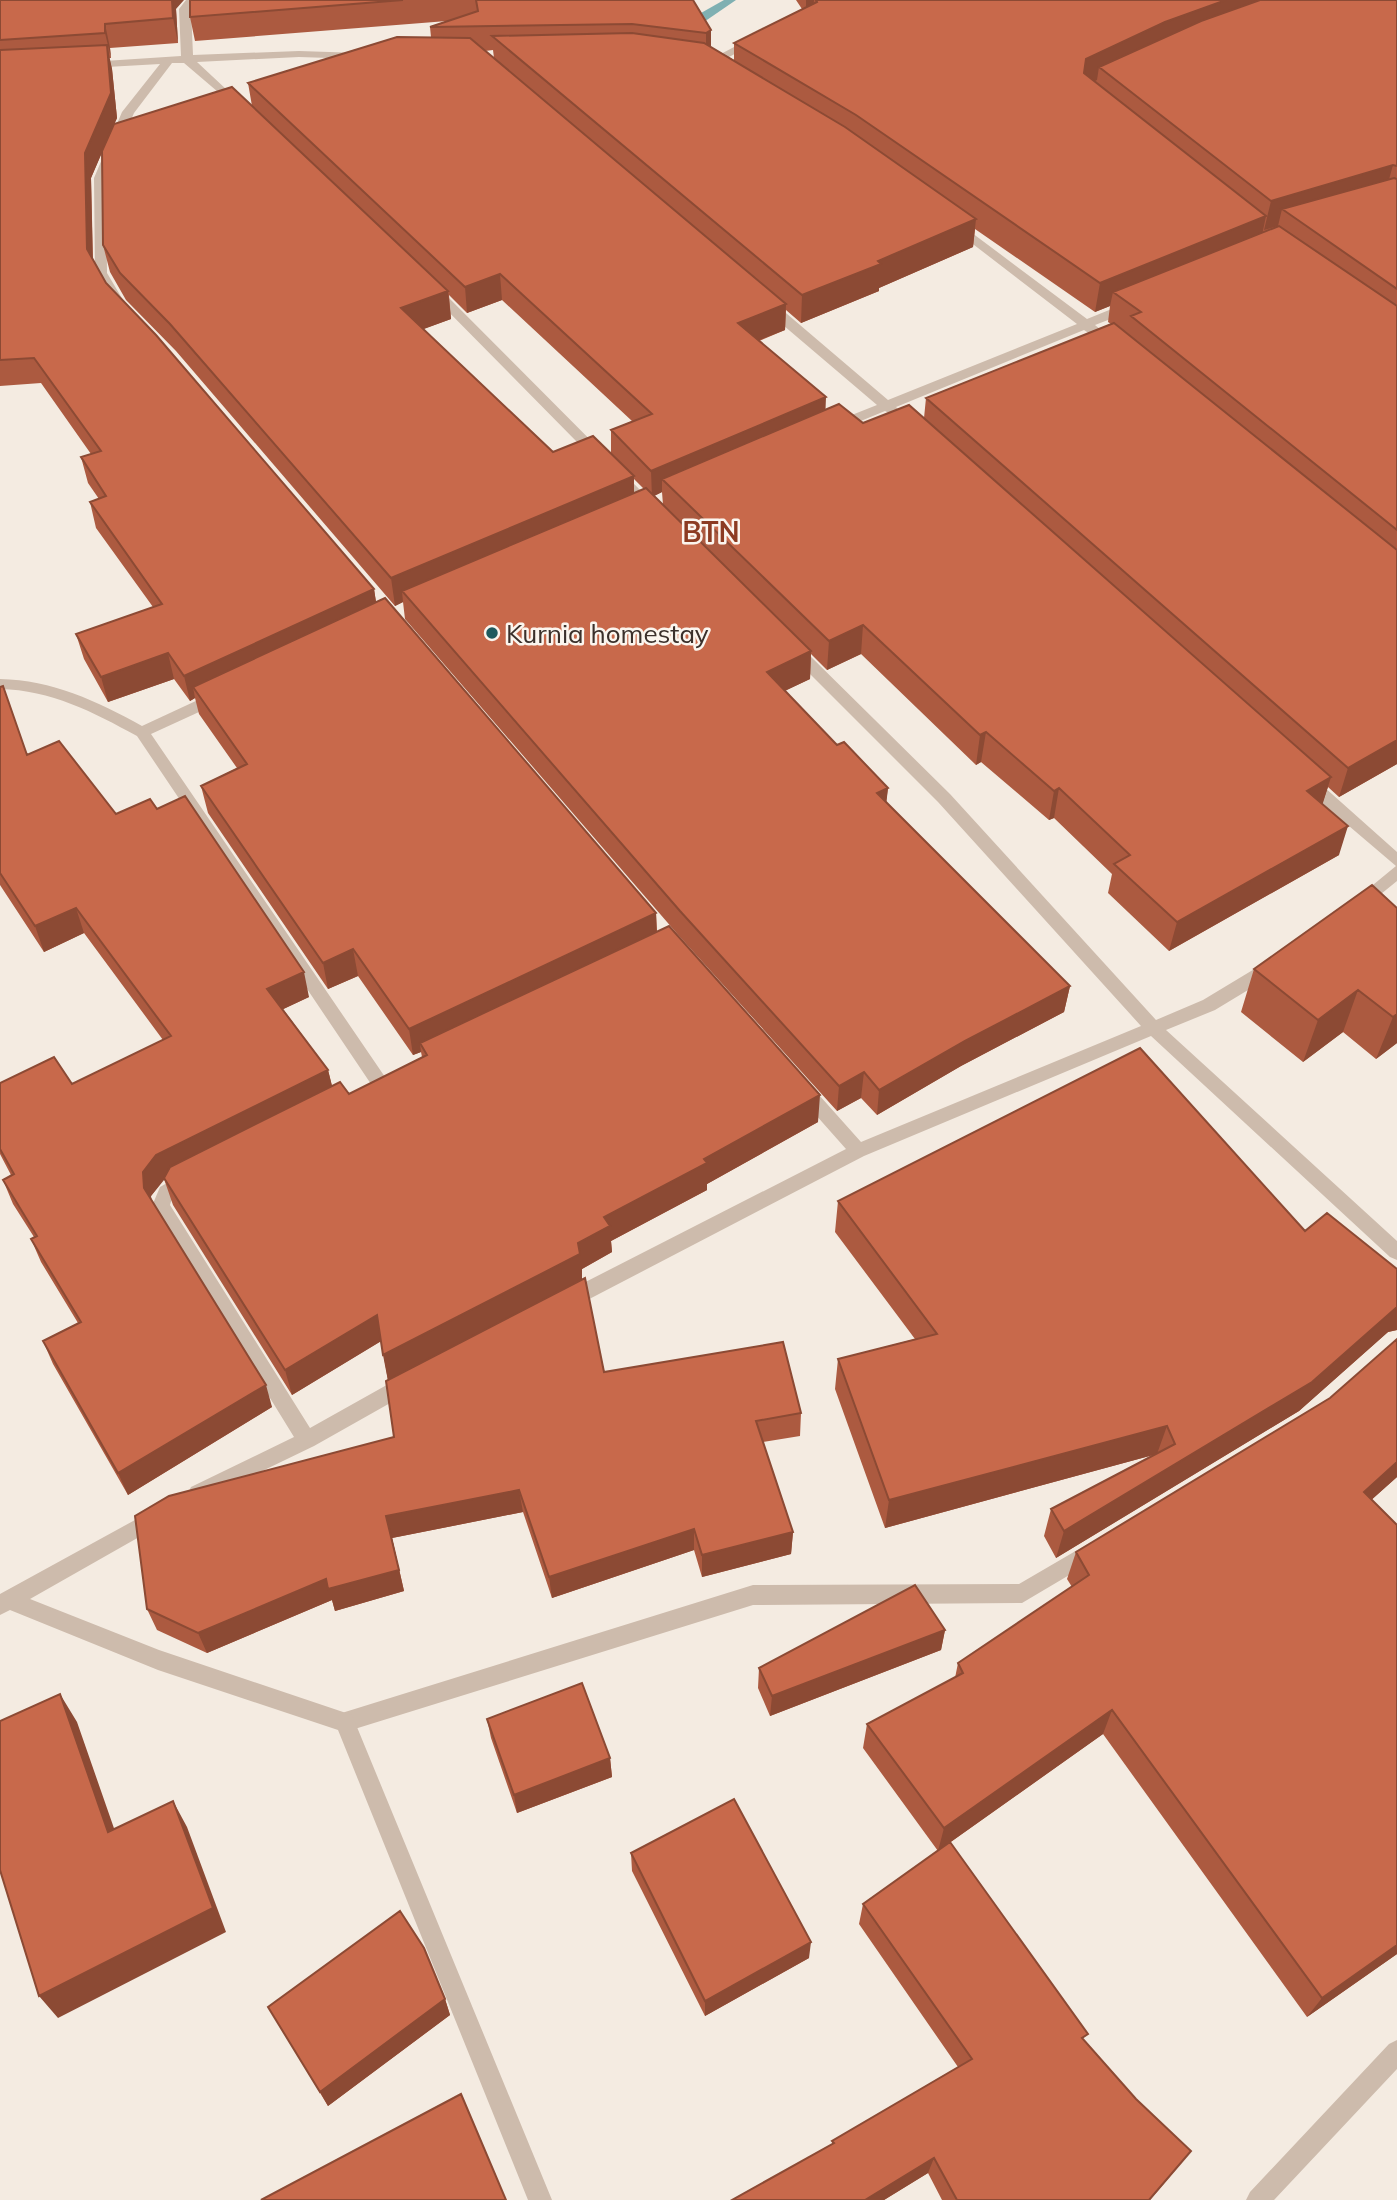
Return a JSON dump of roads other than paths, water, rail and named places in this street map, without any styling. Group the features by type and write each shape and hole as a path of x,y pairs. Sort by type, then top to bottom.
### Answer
{"street":[{"path":"191,0 185,9 187,59 249,116"},
{"path":"721,72 701,63 768,34"},
{"path":"74,66 299,54 368,56"},
{"path":"127,312 119,304 101,273 100,178 128,112 169,60"},
{"path":"949,220 1119,350"},
{"path":"424,280 652,509"},
{"path":"760,298 907,424"},
{"path":"824,432 1137,303"},
{"path":"779,634 944,798 1152,1027 1397,1252"},
{"path":"0,684 47,690 89,703 142,732 380,1082"},
{"path":"142,732 230,691"},
{"path":"1293,768 1397,861"},
{"path":"1341,917 1397,872"},
{"path":"548,1311 858,1151 1209,1004 1287,957"},
{"path":"793,1078 858,1151"},
{"path":"205,1170 172,1187 162,1198 161,1206 307,1440"},
{"path":"6,1603 198,1493 307,1440 430,1371"},
{"path":"6,1603 158,1660 345,1722 752,1595 1022,1593 1105,1542"},
{"path":"345,1722 541,2200"},
{"path":"1258,2200 1397,2052"}],"waterway":[{"path":"684,26 697,22 731,0"}],"place":[{"name":"Kurnia homestay","path":"492,633"}],"district":[{"name":"BTN","path":"711,531"}]}
